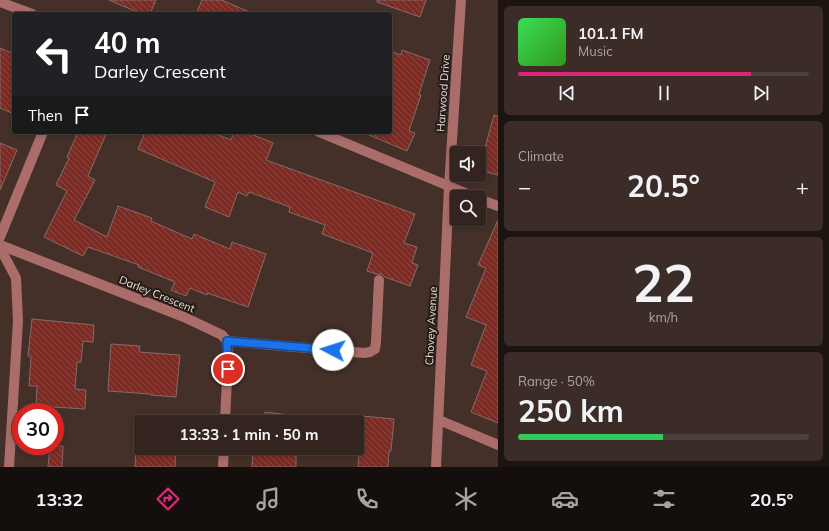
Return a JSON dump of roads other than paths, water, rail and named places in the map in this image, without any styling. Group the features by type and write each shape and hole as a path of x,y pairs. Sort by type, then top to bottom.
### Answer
{"street":[{"name":"Harwood Drive","path":"449,187 461,0"},
{"path":"0,2 27,12"},
{"path":"0,237 42,134"},
{"path":"324,134 457,190"},
{"name":"Chovey Avenue","path":"436,467 449,187"},
{"path":"486,202 498,206"},
{"name":"Darley Crescent","path":"0,245 184,317 222,335 227,341"},
{"path":"0,248 16,278 18,321 9,467"},
{"path":"225,415 228,356 227,341 364,353 370,352 375,349 376,342 379,280"},
{"path":"439,420 498,446"},
{"path":"223,467 224,455"}]}
